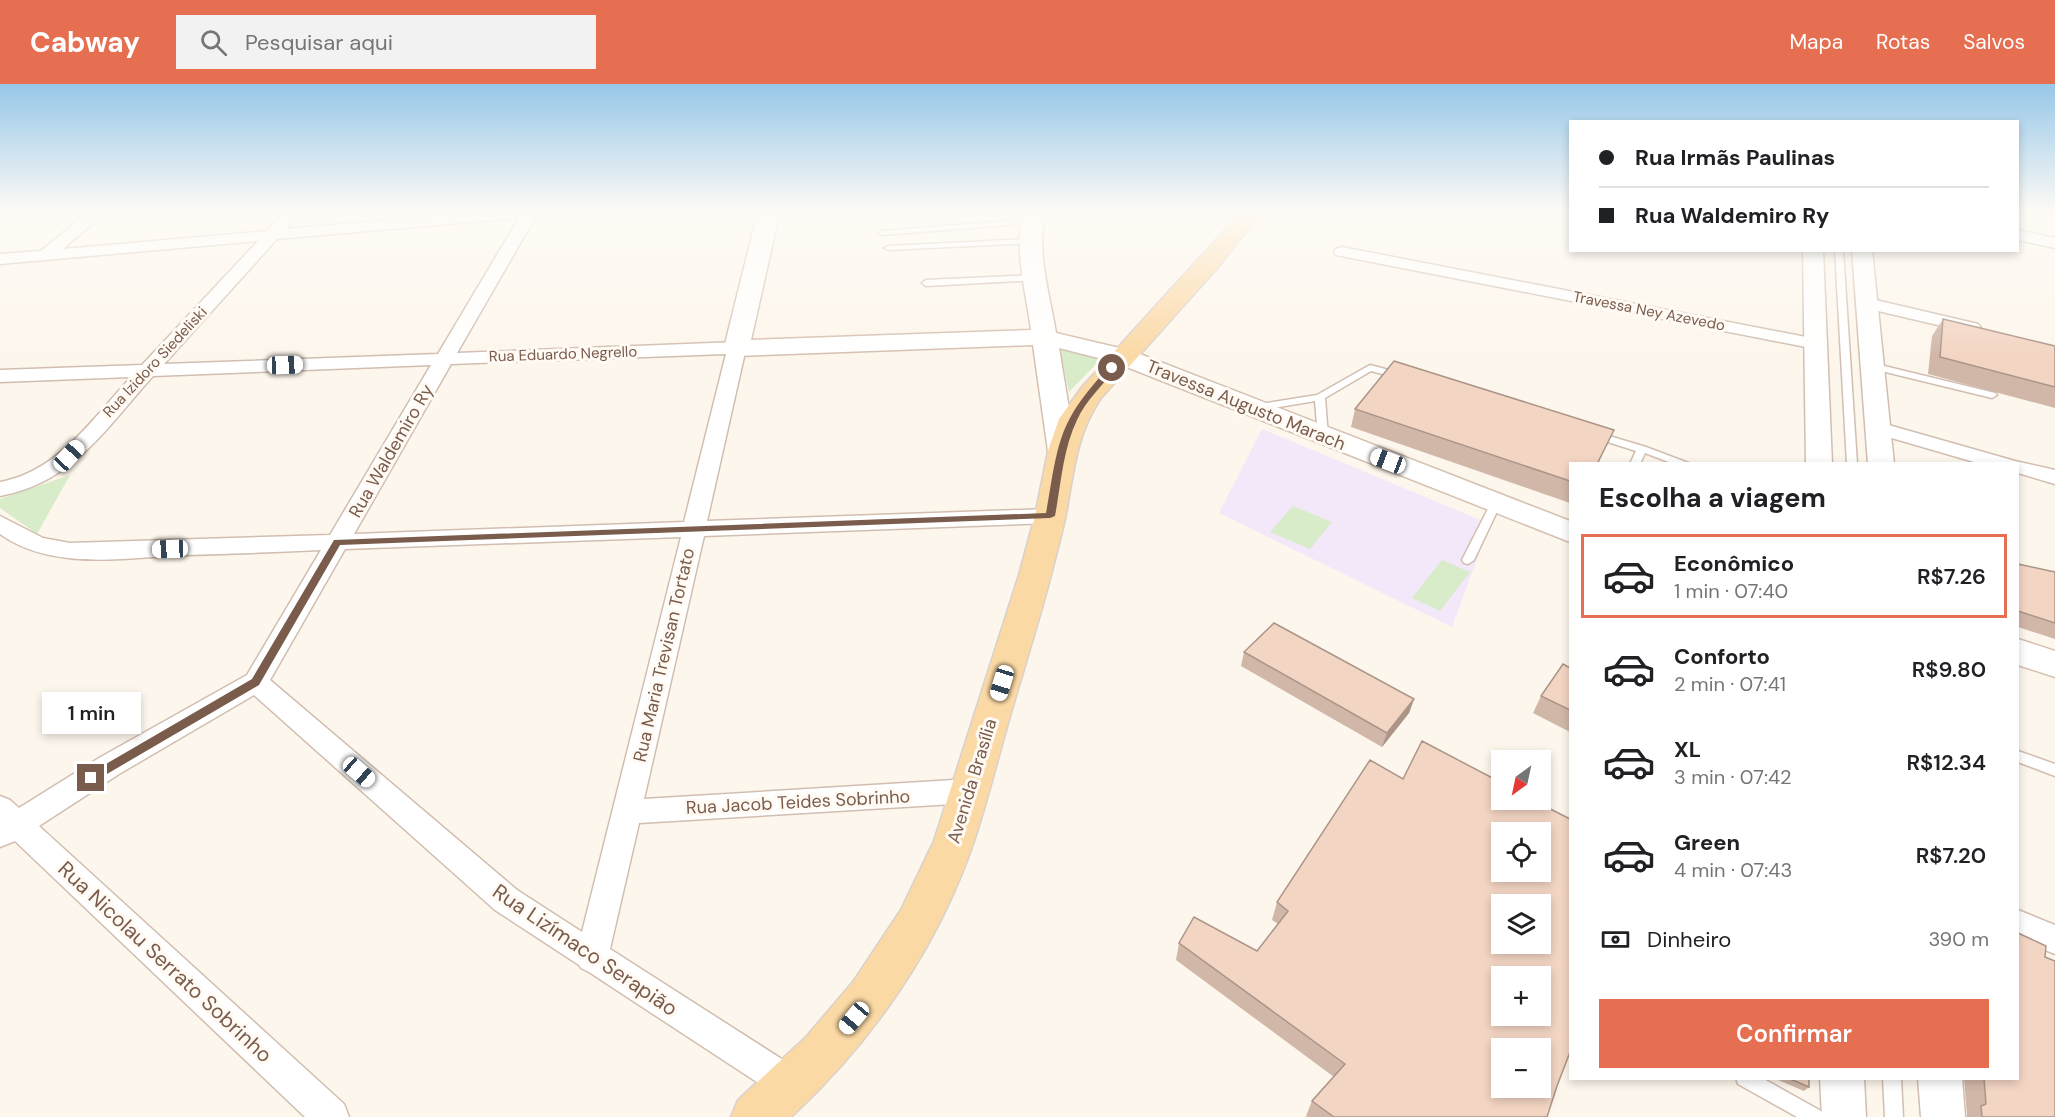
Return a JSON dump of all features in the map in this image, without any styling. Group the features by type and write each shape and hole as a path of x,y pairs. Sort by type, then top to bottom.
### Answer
{"main road":[{"name":"Rua Maria Trevisan Tortato","path":"737,348 758,259"},
{"name":"Avenida Brasília","path":"755,1117 830,1046 866,1004 925,909 943,872 970,791 1035,575 1050,516 1062,451 1043,337 1034,259"},
{"path":"1062,451 1080,406 1213,259"},
{"name":"Rua Eduardo Negrello","path":"737,348 1043,337 1123,356"},
{"name":"Travessa Augusto Marach","path":"1123,356 1569,532"},
{"path":"2019,652 2055,664"}],"street":[{"name":"Rua Izidoro Siedeliski","path":"0,489 27,483 58,466 250,259"},
{"name":"Rua Waldemiro Ry","path":"6,822 110,766 256,682 445,359 506,259"},
{"name":"Travessa Ney Azevedo","path":"1379,259 1816,344"},
{"path":"1813,259 1819,462"},
{"path":"1863,259 1881,462"},
{"path":"1867,303 1989,332"},
{"name":"Rua Eduardo Negrello","path":"0,376 737,348"},
{"name":"Rua Maria Trevisan Tortato","path":"592,958 737,348"},
{"path":"1878,428 1999,462"},
{"path":"2019,467 2055,477"},
{"path":"0,523 31,543 48,549 72,551 1050,516"},
{"name":"Rua Lizímaco Serapião","path":"256,682 506,900 592,958 790,1084"},
{"name":"Rua Jacob Teides Sobrinho","path":"627,812 970,791"},
{"name":"Rua Nicolau Serrato Sobrinho","path":"6,822 331,1117"},
{"path":"2019,924 2055,940"},
{"path":"1842,1080 1844,1117"},
{"path":"1940,1080 1943,1117"}],"lane":[{"path":"1840,259 1852,462"},
{"path":"926,283 1035,278"},
{"path":"1872,366 1992,395"},
{"path":"1254,408 1320,397 1370,368 1413,379"},
{"path":"1320,397 1323,436"},
{"path":"1584,432 1680,462"},
{"path":"1636,462 1642,450"},
{"path":"1468,560 1496,503"},
{"path":"2019,756 2055,771"},
{"path":"1748,1080 1815,1117"},
{"path":"1892,1080 1894,1117"}],"shaded area":[{"path":"1262,429 1490,524 1452,627 1219,513"}],"green space":[{"path":"1059,347 1103,357 1069,392"},
{"path":"70,475 37,534 0,508 0,499"},
{"path":"1293,506 1332,522 1310,549 1270,532"},
{"path":"1442,560 1470,572 1440,611 1412,598"}],"building":[{"path":"1943,319 2055,346 2055,387 1940,357"},
{"path":"1394,361 1614,430 1598,462 1569,462 1569,481 1355,409"},
{"path":"2019,564 2055,572 2055,623 2019,611"},
{"path":"1274,623 1414,699 1387,733 1244,652"},
{"path":"1563,664 1569,667 1569,710 1541,696"},
{"path":"1422,741 1491,777 1491,810 1551,809 1569,818 1569,1055 1547,1117 1334,1117 1312,1101 1345,1064 1179,943 1194,917 1257,951 1288,911 1277,902 1370,760 1403,779"},
{"path":"2019,933 2046,946 2045,957 2055,961 2055,1117 1982,1117 1981,1106 1986,1104 1984,1080 2019,1080"},
{"path":"1793,1080 1809,1080 1809,1087"}],"route":[{"path":"91,778 256,682 337,543 1050,516 1062,451 1073,419 1080,406 1112,368"}]}
